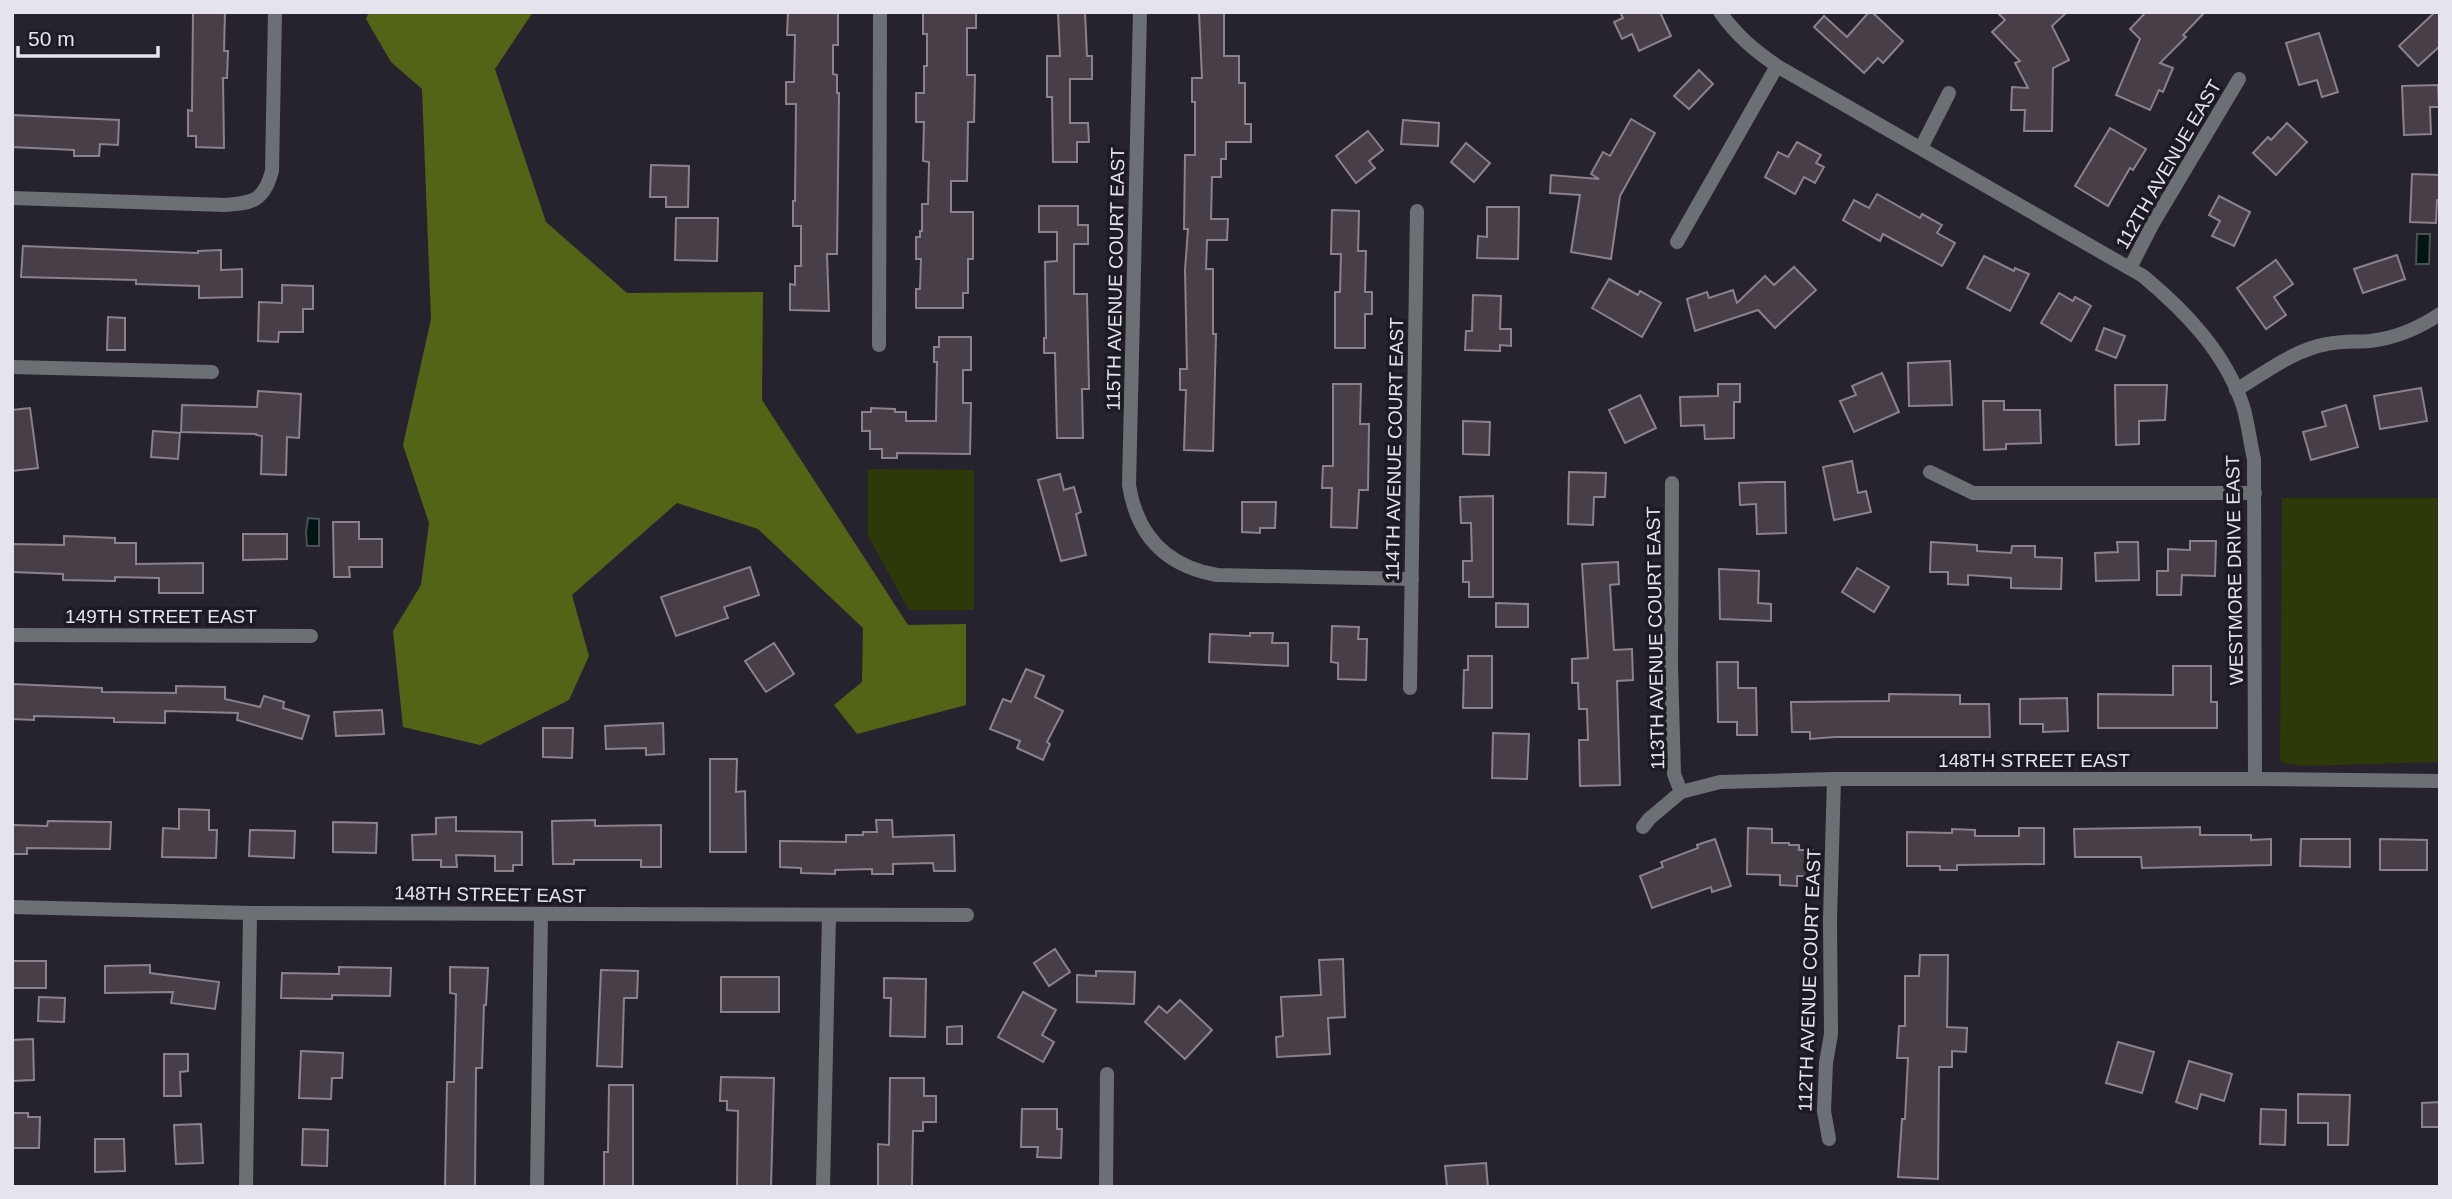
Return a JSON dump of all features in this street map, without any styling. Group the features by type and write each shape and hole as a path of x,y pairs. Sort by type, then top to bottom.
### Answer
{"street":[{"path":"12,198 225,205 242,204 261,197 272,171 275,12"},
{"path":"879,345 880,12"},
{"name":"115TH AVENUE COURT EAST","path":"1140,12 1129,485 1136,516 1153,542 1172,559 1186,567 1217,575 1412,579"},
{"name":"WESTMORE DRIVE EAST","path":"1720,12 1734,32 1777,66 2143,276 2188,316 2220,358 2243,407 2254,459 2255,779"},
{"path":"1677,242 1777,66"},
{"name":"112TH AVENUE EAST","path":"2130,268 2152,225 2239,79"},
{"path":"1921,148 1950,93"},
{"name":"114TH AVENUE COURT EAST","path":"1410,688 1417,211"},
{"path":"2236,390 2286,359 2306,350 2326,344 2371,341 2395,336 2417,328 2440,314"},
{"path":"12,367 212,372"},
{"path":"1930,472 1973,493 2255,493"},
{"name":"113TH AVENUE COURT EAST","path":"1671,483 1671,679 1675,774 1681,792"},
{"name":"149TH STREET EAST","path":"12,635 311,636"},
{"name":"148TH STREET EAST","path":"1643,827 1681,792 1720,782 1834,779 2440,781"},
{"name":"112TH AVENUE COURT EAST","path":"1829,1139 1824,1111 1831,1023 1830,920 1834,779"},
{"name":"148TH STREET EAST","path":"12,906 250,913 967,915"},
{"path":"246,1187 250,913"},
{"path":"537,1187 541,914"},
{"path":"822,1187 829,916"},
{"path":"1106,1187 1107,1074"}],"green space":[{"path":"369,12 533,12 495,69 546,222 627,293 763,292 762,400 908,625 966,624 966,705 857,734 834,705 862,682 863,628 758,529 677,503 572,595 589,656 569,700 480,745 403,727 393,631 421,585 429,523 403,445 431,319 422,89 391,62 366,19"},
{"path":"868,469 974,470 974,610 909,610 868,536"},
{"path":"2282,498 2440,498 2440,762 2302,766 2280,760"}],"shaded area":[{"path":"2417,234 2430,234 2429,264 2416,264"},
{"path":"308,518 319,519 319,546 307,546"}],"building":[{"path":"193,12 225,12 224,51 228,51 227,78 223,78 224,148 196,147 196,136 188,136 188,110 192,111"},
{"path":"788,12 838,12 838,45 833,45 833,74 837,75 839,93 837,254 827,254 829,311 790,310 790,284 795,285 795,266 801,266 801,226 793,226 796,104 786,104 786,82 794,82 795,35 787,35"},
{"path":"923,12 976,12 976,28 967,28 967,75 975,75 974,122 968,122 967,181 951,181 951,212 973,212 973,259 968,259 968,293 963,293 963,308 916,308 921,259 916,259 916,237 920,237 922,231 922,204 928,204 929,162 923,161 924,122 916,122 916,93 924,93 924,66 927,66 927,34 923,34"},
{"path":"1058,12 1085,12 1087,56 1092,56 1092,79 1070,79 1070,123 1088,123 1089,142 1077,142 1077,162 1053,162 1052,97 1047,97 1047,56 1060,56"},
{"path":"1199,12 1224,12 1224,56 1239,56 1239,83 1245,83 1245,124 1251,124 1251,142 1226,142 1226,159 1221,159 1221,177 1212,177 1211,219 1228,219 1227,240 1207,240 1206,269 1213,269 1213,334 1216,334 1213,451 1184,450 1186,390 1180,390 1180,369 1187,369 1185,270 1188,229 1184,229 1185,155 1195,155 1192,78 1202,78"},
{"path":"1620,12 1660,12 1671,36 1639,51 1632,34 1622,39 1614,22 1623,18"},
{"path":"1869,12 1903,41 1883,63 1878,58 1864,73 1814,27 1824,16 1847,37"},
{"path":"1997,12 2067,12 2052,26 2069,60 2053,68 2052,131 2024,131 2025,110 2011,110 2012,87 2028,88 2015,63 2020,61 1992,32 2005,20"},
{"path":"2146,12 2205,12 2183,35 2186,37 2160,63 2173,68 2163,92 2159,90 2150,110 2116,95 2140,39 2130,29"},
{"path":"2435,12 2440,12 2440,46 2418,66 2399,46"},
{"path":"2319,33 2338,92 2322,97 2317,80 2299,85 2286,43"},
{"path":"1699,70 1713,84 1689,109 1674,96"},
{"path":"2438,85 2439,107 2430,107 2431,134 2404,135 2402,86"},
{"path":"12,115 119,120 118,145 100,144 99,156 74,156 74,150 12,147"},
{"path":"1631,119 1655,133 1620,196 1611,259 1571,252 1580,195 1550,193 1551,175 1599,179 1591,174 1603,152 1610,156"},
{"path":"1403,120 1439,123 1438,146 1401,144"},
{"path":"2287,123 2307,142 2276,175 2253,153 2268,137 2271,140"},
{"path":"2110,128 2146,149 2133,170 2130,168 2108,206 2075,186"},
{"path":"1368,131 1383,150 1369,161 1375,168 1356,183 1336,156"},
{"path":"1797,142 1821,155 1816,163 1824,167 1815,183 1804,177 1795,194 1765,177 1778,152 1788,157"},
{"path":"1466,143 1490,163 1474,182 1451,162"},
{"path":"651,165 689,166 688,207 666,207 666,197 650,197"},
{"path":"2412,174 2440,175 2436,223 2410,222"},
{"path":"1877,194 1920,218 1922,214 1942,225 1937,233 1955,243 1942,266 1883,234 1880,241 1843,220 1854,200 1869,208"},
{"path":"2219,196 2250,212 2234,246 2212,236 2220,221 2209,215"},
{"path":"1039,206 1078,206 1078,225 1088,225 1088,244 1074,244 1074,294 1087,294 1089,389 1082,389 1083,438 1057,438 1055,353 1044,353 1044,338 1045,262 1057,261 1057,232 1039,232"},
{"path":"1487,207 1519,207 1518,259 1477,258 1478,236 1487,237"},
{"path":"1332,210 1359,211 1358,251 1366,251 1365,292 1372,292 1372,314 1365,314 1365,348 1335,348 1335,292 1340,292 1341,254 1331,254"},
{"path":"676,218 718,218 717,261 675,260"},
{"path":"23,246 198,253 221,250 221,270 242,269 242,297 199,298 199,286 136,284 136,280 21,277"},
{"path":"2397,255 2405,279 2363,293 2354,269"},
{"path":"1984,256 2014,271 2015,268 2029,274 2010,311 1967,288"},
{"path":"2276,260 2293,284 2274,297 2286,315 2266,329 2237,288"},
{"path":"1794,267 1816,290 1775,328 1758,310 1695,331 1687,299 1707,292 1709,298 1733,290 1737,303 1765,276 1774,285"},
{"path":"1609,279 1638,295 1640,291 1661,303 1642,337 1592,308"},
{"path":"282,285 313,286 313,309 303,309 303,332 279,332 278,342 258,341 259,302 282,303"},
{"path":"2059,293 2073,301 2075,297 2091,306 2071,341 2041,323"},
{"path":"1473,295 1501,296 1500,329 1511,329 1511,346 1500,345 1500,351 1465,350 1466,331 1472,331"},
{"path":"108,317 125,318 125,350 107,350"},
{"path":"2104,328 2125,336 2116,358 2096,350"},
{"path":"939,337 971,337 971,370 963,370 963,403 971,403 970,454 897,453 897,458 882,458 882,449 870,449 870,431 862,431 862,412 871,412 871,408 895,409 895,412 906,412 906,421 936,421 937,362 934,362 934,347 939,347"},
{"path":"1950,361 1952,405 1909,406 1908,363"},
{"path":"1882,373 1899,412 1854,432 1840,401 1856,395 1852,386"},
{"path":"1333,384 1361,384 1360,424 1369,424 1368,490 1359,490 1357,528 1331,527 1332,488 1322,488 1323,466 1333,466"},
{"path":"1718,384 1740,384 1740,402 1734,402 1734,438 1705,439 1704,425 1681,426 1680,397 1718,396"},
{"path":"2115,385 2167,385 2165,420 2139,421 2139,444 2116,445"},
{"path":"2421,388 2427,421 2380,429 2374,396"},
{"path":"258,391 301,394 299,438 287,437 286,475 261,474 262,436 181,432 182,405 257,407"},
{"path":"1640,395 1656,428 1625,443 1609,410"},
{"path":"1983,401 2004,401 2004,410 2040,410 2041,443 2006,444 2006,449 1984,450"},
{"path":"2346,405 2358,447 2311,460 2303,432 2326,426 2322,412"},
{"path":"30,408 38,468 12,471 12,410"},
{"path":"1463,421 1490,422 1489,455 1463,454"},
{"path":"153,431 180,433 178,459 151,457"},
{"path":"1852,461 1858,493 1866,491 1871,512 1834,520 1823,467"},
{"path":"1569,472 1606,473 1605,497 1594,497 1593,525 1568,524"},
{"path":"1060,474 1064,490 1074,487 1081,512 1076,514 1086,555 1061,561 1038,480"},
{"path":"1785,482 1786,533 1757,534 1756,504 1740,505 1739,483"},
{"path":"1493,496 1493,597 1469,597 1469,582 1463,582 1463,561 1472,561 1471,523 1461,523 1460,497"},
{"path":"1242,502 1276,502 1275,528 1260,528 1260,533 1242,532"},
{"path":"333,522 359,522 359,539 382,539 382,567 349,567 350,577 334,577"},
{"path":"243,534 287,534 287,559 243,560"},
{"path":"64,536 115,538 115,543 136,543 136,564 203,563 203,593 159,593 159,578 63,580 63,574 12,572 12,544 64,545"},
{"path":"2190,541 2216,541 2215,576 2182,575 2181,595 2157,595 2157,571 2168,571 2168,549 2190,550"},
{"path":"1931,542 1977,545 1977,551 2011,553 2012,546 2035,546 2035,557 2062,558 2061,589 2011,588 2011,578 1968,575 1968,585 1948,584 1948,572 1930,572"},
{"path":"2117,542 2138,542 2139,580 2096,581 2095,553 2118,552"},
{"path":"1618,562 1619,584 1610,585 1614,650 1632,649 1633,680 1617,681 1620,785 1580,786 1579,740 1588,740 1587,709 1579,709 1578,683 1572,683 1572,659 1588,658 1582,564"},
{"path":"750,567 759,595 724,607 728,618 676,636 661,597"},
{"path":"1857,568 1889,587 1874,612 1842,592"},
{"path":"1719,569 1759,571 1758,603 1771,604 1771,621 1720,619"},
{"path":"1496,603 1528,604 1528,627 1496,627"},
{"path":"1332,626 1359,627 1358,639 1367,639 1366,680 1338,679 1338,663 1331,662"},
{"path":"1250,633 1273,633 1272,643 1288,643 1288,666 1209,662 1210,634 1250,636"},
{"path":"774,643 794,674 766,692 745,661"},
{"path":"1468,656 1492,656 1492,708 1463,708 1464,670 1468,670"},
{"path":"1717,662 1738,662 1738,688 1756,688 1757,735 1737,735 1737,722 1718,722"},
{"path":"2173,666 2211,666 2211,702 2217,702 2217,728 2098,728 2098,694 2173,695"},
{"path":"1026,669 1044,676 1035,697 1063,711 1047,742 1050,744 1043,760 1017,748 1020,741 990,729 1003,699 1011,702"},
{"path":"12,684 102,688 102,692 176,693 176,686 225,687 225,699 260,707 264,696 284,702 283,708 309,716 302,739 237,720 238,713 165,711 165,723 114,722 114,718 34,716 34,720 12,719"},
{"path":"1889,694 1960,695 1960,704 1989,704 1990,737 1810,739 1810,732 1792,732 1791,702 1889,701"},
{"path":"2067,698 2068,731 2043,732 2043,724 2020,724 2020,699"},
{"path":"382,710 384,734 336,736 334,712"},
{"path":"663,723 664,754 646,755 646,748 606,749 605,726"},
{"path":"543,728 573,728 572,758 543,757"},
{"path":"1493,733 1529,734 1527,779 1492,778"},
{"path":"710,759 737,759 736,792 745,791 746,852 710,852"},
{"path":"179,809 209,810 209,830 217,830 216,858 162,857 163,828 179,829"},
{"path":"456,817 456,831 522,832 522,865 513,865 513,871 495,871 495,856 456,855 457,867 441,867 441,860 413,860 412,835 436,834 436,818"},
{"path":"595,820 595,826 661,825 661,867 641,867 641,860 574,860 574,864 553,864 552,821"},
{"path":"876,820 892,820 893,837 954,835 955,871 934,871 933,863 893,864 893,874 872,874 872,869 835,870 835,874 801,873 801,868 780,867 780,841 846,842 846,835 877,832"},
{"path":"48,821 111,822 110,849 27,848 27,854 12,854 12,825 47,826"},
{"path":"333,822 377,823 376,853 333,852"},
{"path":"2200,827 2200,835 2251,835 2251,840 2271,839 2271,865 2142,868 2141,857 2075,857 2074,829"},
{"path":"1748,828 1772,829 1772,843 1789,843 1799,845 1799,850 1813,850 1812,876 1797,876 1797,886 1780,885 1780,875 1747,874"},
{"path":"2019,828 2044,828 2044,864 1957,865 1957,870 1940,870 1940,866 1907,866 1907,832 1952,833 1952,829 1975,830 1975,836 2019,836"},
{"path":"250,830 295,831 294,858 249,856"},
{"path":"1715,839 1731,886 1712,892 1711,887 1652,908 1640,876 1663,867 1661,862"},
{"path":"2301,839 2350,839 2350,867 2300,866"},
{"path":"2380,839 2427,840 2427,870 2380,870"},
{"path":"1055,949 1070,972 1049,986 1034,963"},
{"path":"1920,955 1948,955 1947,1027 1967,1028 1966,1052 1952,1051 1952,1067 1939,1067 1938,1179 1898,1177 1902,1119 1905,1119 1908,1058 1897,1058 1899,1026 1905,1026 1905,976 1919,976"},
{"path":"1343,959 1345,1017 1328,1018 1330,1054 1277,1057 1276,1037 1283,1036 1281,997 1321,995 1319,960"},
{"path":"12,961 46,961 46,988 12,988"},
{"path":"150,965 150,973 219,982 215,1009 171,1003 173,992 105,993 105,966"},
{"path":"339,967 391,968 390,996 281,998 282,973 339,974"},
{"path":"450,967 488,968 482,1068 476,1068 475,1187 445,1187 447,1082 454,1082 456,994 450,993"},
{"path":"601,970 638,971 637,998 624,998 622,1067 597,1066"},
{"path":"1096,971 1135,972 1134,1004 1077,1002 1077,975 1096,976"},
{"path":"721,977 779,977 779,1012 721,1012"},
{"path":"884,978 926,979 925,1037 890,1036 891,998 884,998"},
{"path":"1023,992 1056,1010 1042,1035 1054,1042 1043,1062 998,1037"},
{"path":"39,997 65,998 64,1022 38,1021"},
{"path":"1180,1000 1212,1030 1185,1059 1145,1022 1159,1006 1167,1013"},
{"path":"962,1026 962,1044 947,1044 947,1027"},
{"path":"33,1039 34,1080 12,1081 12,1040"},
{"path":"2118,1042 2154,1052 2142,1093 2106,1083"},
{"path":"301,1051 343,1053 342,1078 332,1078 331,1099 299,1098"},
{"path":"164,1054 188,1054 188,1071 180,1072 181,1096 164,1096"},
{"path":"2189,1061 2232,1074 2224,1101 2201,1094 2197,1109 2176,1102"},
{"path":"721,1077 774,1078 771,1187 737,1187 738,1111 727,1110 727,1101 720,1101"},
{"path":"890,1078 924,1078 924,1096 936,1096 936,1122 923,1122 923,1131 913,1131 912,1187 878,1187 878,1144 889,1145"},
{"path":"609,1085 633,1085 633,1187 604,1187 604,1152 608,1152"},
{"path":"2298,1094 2350,1095 2348,1145 2328,1145 2328,1123 2298,1123"},
{"path":"2440,1102 2440,1127 2422,1127 2422,1103"},
{"path":"1022,1109 1057,1109 1057,1129 1062,1129 1061,1158 1037,1157 1038,1147 1021,1147"},
{"path":"2261,1109 2286,1110 2285,1145 2260,1144"},
{"path":"12,1113 28,1113 28,1117 40,1117 39,1148 12,1148"},
{"path":"201,1124 203,1163 176,1164 174,1125"},
{"path":"303,1129 328,1130 327,1166 302,1165"},
{"path":"95,1139 124,1139 125,1171 95,1172"},
{"path":"1486,1163 1488,1187 1447,1187 1445,1166"}]}
